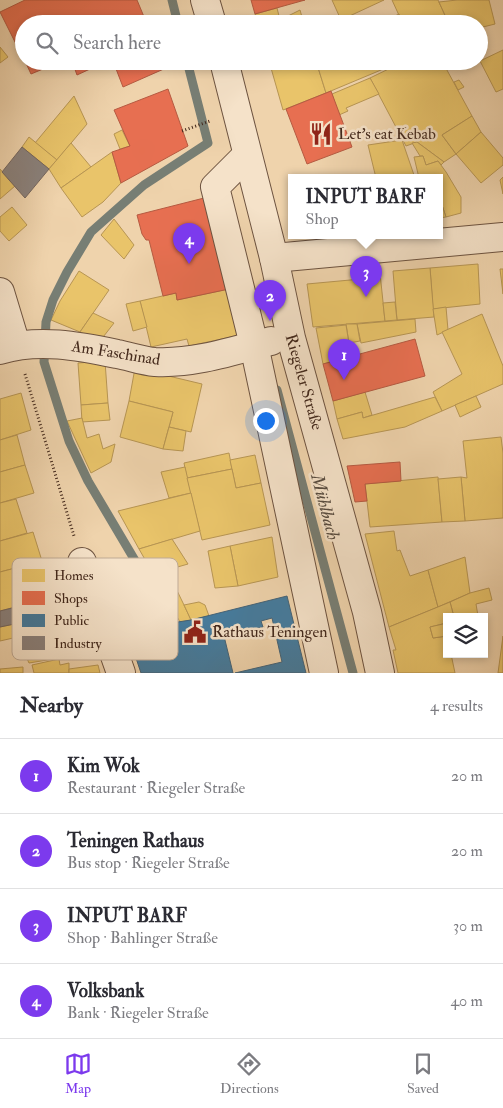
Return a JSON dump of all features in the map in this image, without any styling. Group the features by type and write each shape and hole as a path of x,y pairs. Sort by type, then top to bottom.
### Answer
{"street":[{"path":"205,0 209,15"},
{"name":"Riegeler Straße","path":"226,70 274,258 291,338 367,612 380,673"},
{"path":"247,155 215,187 254,345 324,673"},
{"path":"274,258 503,236"},
{"path":"0,292 15,346"},
{"name":"Am Faschinad","path":"15,346 61,344 153,362 194,361 254,345 291,338"},
{"path":"116,660 121,673"}],"path":[{"path":"182,131 216,119"},
{"path":"15,346 81,558"}],"building: Homes":[{"path":"332,0 384,0 352,15 339,15"},
{"path":"392,0 438,0 445,15 399,15"},
{"path":"489,0 495,24 488,26 488,15 445,15 439,2"},
{"path":"277,8 279,15 255,15"},
{"path":"300,10 301,15 290,15"},
{"path":"0,47 8,57 0,63"},
{"path":"503,50 503,89 496,92 485,70 488,70 488,57"},
{"path":"272,70 319,70 326,93 283,110"},
{"path":"319,70 381,70 326,93"},
{"path":"386,70 447,70 472,116 442,135 456,154 444,162 417,142 406,146 370,78"},
{"path":"370,78 379,94 346,108 348,111 339,115 332,94"},
{"path":"459,80 464,87 458,90 454,82"},
{"path":"74,96 87,124 57,160 35,143"},
{"path":"472,116 481,132 456,154 442,135"},
{"path":"122,130 130,146 120,149 114,134"},
{"path":"481,132 503,158 503,165 481,183 456,154"},
{"path":"29,137 57,160 49,169 22,147"},
{"path":"402,140 414,174 375,174 368,145"},
{"path":"417,142 444,162 441,165 438,161 426,165 423,156 420,156 412,143"},
{"path":"71,143 91,167 61,188 49,169"},
{"path":"112,152 121,183 103,202 82,217 61,188"},
{"path":"423,156 426,165 438,161 461,197 461,213 446,217 443,208 443,174 418,174 414,157"},
{"path":"0,169 15,186 0,199"},
{"path":"503,177 503,194 500,180"},
{"path":"12,207 27,225 9,241 0,231 0,217"},
{"path":"114,219 134,245 124,259 101,235"},
{"path":"478,264 480,304 433,309 430,268"},
{"path":"430,268 434,317 397,320 393,271"},
{"path":"500,269 503,269 503,294"},
{"path":"79,271 109,290 80,332 51,320 60,301"},
{"path":"380,273 385,321 313,327 307,284 361,279 366,275"},
{"path":"229,289 240,335 189,346 187,339 151,347 140,301 176,293 177,300"},
{"path":"140,301 147,327 133,331 126,304"},
{"path":"395,302 397,320 385,321 383,303"},
{"path":"446,307 448,330 437,335 433,309"},
{"path":"93,313 114,323 100,341 80,332"},
{"path":"482,314 503,366 503,384 442,411 433,392 462,374 442,332"},
{"path":"415,319 416,332 361,343 357,324"},
{"path":"346,324 357,324 360,341 349,343"},
{"path":"346,325 351,356 323,364 316,328"},
{"path":"105,361 108,403 81,405 78,363"},
{"path":"135,368 202,384 191,432 169,427 173,412 129,401"},
{"path":"365,392 372,415 363,418 362,412 337,419 333,401"},
{"path":"21,393 31,430 0,440 0,399"},
{"path":"476,396 481,407 460,417 455,405"},
{"path":"435,397 442,411 405,427 343,439 337,419 362,412 363,418"},
{"path":"129,401 173,412 163,449 120,437"},
{"path":"108,403 110,420 82,422 81,405"},
{"path":"82,418 87,438 99,434 103,449 115,444 111,462 91,473 67,421"},
{"path":"169,427 186,431 183,451 163,449"},
{"path":"17,435 25,465 0,472 0,440"},
{"path":"501,437 503,453 503,518 465,521 461,477 467,478 463,441"},
{"path":"229,453 232,469 187,478 184,463"},
{"path":"255,455 261,483 236,488 230,460"},
{"path":"25,465 34,493 0,503 0,472"},
{"path":"185,467 191,493 169,498 161,472"},
{"path":"232,469 236,488 261,483 270,525 202,540 187,478"},
{"path":"438,477 442,522 370,527 365,484"},
{"path":"461,477 465,521 442,522 438,479"},
{"path":"191,493 200,531 139,549 118,511"},
{"path":"16,499 27,533 0,541 0,503"},
{"path":"394,531 397,551 400,550 410,576 428,570 438,607 389,627 365,534"},
{"path":"33,532 41,558 12,558 12,569 0,572 0,541"},
{"path":"272,537 278,577 238,586 230,546"},
{"path":"172,539 188,564 178,567 178,558 144,558 139,549"},
{"path":"230,546 238,586 215,588 208,551"},
{"path":"465,557 470,593 438,607 428,570"},
{"path":"12,569 12,608 0,611 0,572"},
{"path":"489,588 492,600 476,604 478,613 453,613 450,602 470,593"},
{"path":"178,593 191,620 180,622 178,618"},
{"path":"199,602 205,605 209,616 191,620 184,605"},
{"path":"450,602 453,613 443,613 443,624 430,627 433,638 443,637 443,658 452,658 455,673 398,673 393,650 396,650 389,627"},
{"path":"12,624 12,638 0,641 0,627"},
{"path":"443,624 443,637 433,638 430,627"},
{"path":"503,636 503,673 498,673"},
{"path":"28,660 47,660 29,663"},
{"path":"59,660 60,665 69,663 69,673 34,673 32,665"},
{"path":"98,665 100,673 69,673 69,669"},
{"path":"23,667 23,673 0,673 0,669"}],"building: Shops":[{"path":"25,0 137,0 143,15 15,15 15,42 0,12"},
{"path":"251,0 305,0 255,14"},
{"path":"29,70 41,70 31,74"},
{"path":"75,70 88,70 77,75"},
{"path":"116,70 161,70 123,87"},
{"path":"168,89 188,146 121,183 112,152 130,146 114,110"},
{"path":"331,91 352,147 307,164 286,109"},
{"path":"208,197 229,289 177,300 176,293 163,296 149,240 146,240 142,234 137,215"},
{"path":"415,339 425,376 333,401 323,364"},
{"path":"400,462 401,481 365,484 367,501 355,502 347,466"}],"building: Public":[{"name":"Rathaus Teningen","path":"287,596 306,673 235,673 282,662 272,618 261,621 263,627 224,636 233,673 141,673 137,660 178,660 178,622"}],"building: Industry":[{"path":"22,147 49,169 25,198 2,172"},
{"path":"12,608 12,624 0,627 0,611"}],"waterway":[{"name":"Mühlbach","path":"172,0 176,15"},
{"path":"134,558 88,481 69,441 44,362 46,322 53,300 91,232 144,185 208,143 189,70"},
{"name":"Mühlbach","path":"277,390 353,673"}],"place":[{"name":"Let's eat Kebab","path":"321,134"},
{"name":"Volksbank","path":"189,264"},
{"name":"INPUT BARF","path":"366,297"},
{"name":"Teningen Rathaus","path":"270,321"},
{"name":"Kim Wok","path":"344,380"},
{"name":"Rathaus Teningen","path":"195,632"}]}
